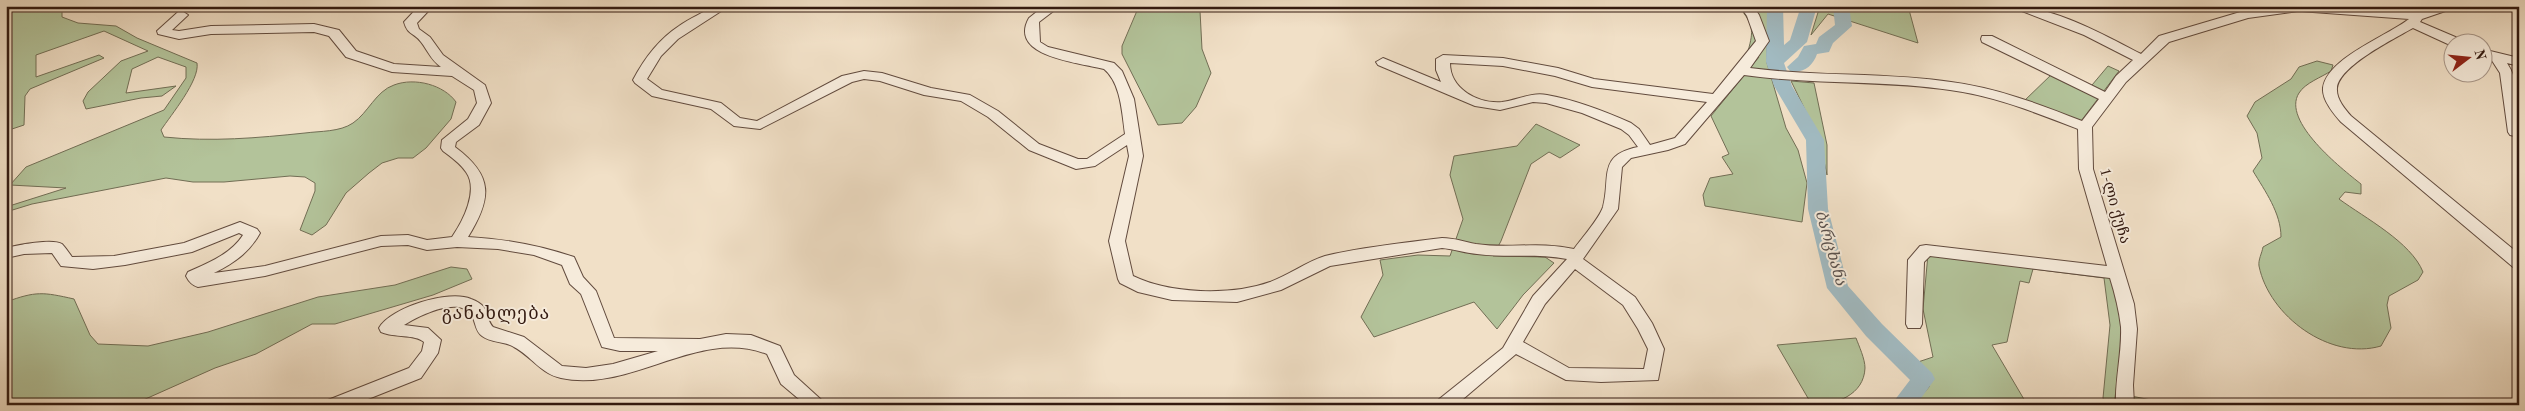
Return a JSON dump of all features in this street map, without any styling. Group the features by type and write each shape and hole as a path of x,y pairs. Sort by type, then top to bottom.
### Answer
{"street":[{"path":"427,6 410,22 413,31 426,36 437,57 455,72 480,88 484,104 474,122 449,140 448,148 466,162 477,179 476,197 467,228 458,242"},
{"path":"723,6 714,14 680,31 648,64 640,80 649,89 658,94 718,106 733,121 744,125 760,125 847,79 864,75 882,77 929,92 966,98 992,114 1034,147 1076,164 1090,163 1132,135"},
{"path":"1054,6 1043,12 1033,21 1031,39 1034,45 1043,50 1109,66 1116,71 1126,99 1136,156 1117,241 1122,269 1126,278 1144,288 1172,294 1237,296 1275,286 1325,262 1345,257 1442,244 1460,244 1476,249 1542,249 1571,254 1629,301 1646,327 1656,349 1652,375 1601,376 1566,374 1513,344"},
{"path":"1444,405 1509,352 1539,300 1575,259 1610,209 1615,166 1626,154 1646,148 1668,146 1680,141 1741,71 1762,42 1753,15 1746,6"},
{"path":"2015,6 2089,32 2141,59"},
{"path":"2233,6 2247,14"},
{"path":"2454,6 2415,20 2352,61 2334,76 2330,88 2335,106 2346,119 2519,263"},
{"path":"1741,71 1767,76 1796,78 1920,83 1981,91 2037,108 2085,127 2121,79 2164,39 2247,14 2299,8 2415,20 2442,35"},
{"path":"182,15 163,31 179,35 211,30 314,28 334,33 351,54 392,68 455,72"},
{"path":"1987,39 2107,98"},
{"path":"2492,56 2519,62"},
{"path":"2497,58 2507,73 2515,132 2519,133"},
{"path":"1454,92 1450,87 1444,59 1503,62 1558,72 1592,83 1717,99"},
{"path":"1383,62 1474,101 1500,106 1539,97 1614,120 1632,130 1646,148"},
{"name":"1-ლი ქუჩა","path":"2085,127 2086,169 2126,304 2129,329 2124,385 2125,405"},
{"path":"6,254 24,249 56,248 67,262 95,265 117,263 162,251 188,248 226,231 240,227 252,233 247,243 225,260 194,276 198,281 265,271 381,241 408,240 427,245 458,242 536,250 568,261 576,280 588,291 608,343 630,347 674,342 699,345"},
{"path":"1914,324 1916,260 1926,250 2116,274"},
{"path":"334,405 415,373 430,353 433,340 428,333 416,330 394,332 387,328 412,312 437,302 466,303 480,313 481,324 488,333 519,342 560,372 612,370 699,345 732,340 756,341 774,350 787,379 818,405"}],"green space":[{"path":"6,6 66,6 62,11 62,17 78,23 116,26 137,38 197,63 197,70 190,88 161,130 164,137 234,139 336,130 348,126 358,119 382,92 402,83 420,82 437,87 451,96 456,102 451,119 426,148 413,158 398,158 382,163 346,193 326,225 312,235 300,230 315,191 315,183 305,177 290,176 224,182 193,182 166,178 32,204 6,212 6,207 66,188 10,185 26,167 164,110 186,78 186,67 158,57 132,69 126,93 176,86 162,96 141,98 86,109 83,101 88,92 121,61 148,51 104,31 36,55 36,77 99,55 104,58 30,89 25,96 24,125 6,131"},
{"path":"1139,6 1198,6 1200,11 1202,49 1211,73 1196,107 1182,123 1158,125 1122,54 1122,46"},
{"path":"1742,6 1770,6 1771,9 1772,28 1767,48 1767,63 1786,128 1798,150 1807,183 1802,222 1705,206 1703,195 1710,178 1733,174 1722,157 1729,154 1711,116 1759,57 1748,51 1752,33 1748,19 1740,8"},
{"path":"1820,6 1908,6 1918,43 1828,14 1811,35"},
{"path":"2317,61 2333,65 2331,71 2309,83 2299,93 2296,104 2298,117 2316,143 2328,156 2361,184 2361,194 2345,192 2339,199 2398,241 2417,261 2423,272 2418,280 2389,296 2387,305 2391,328 2381,346 2362,349 2342,347 2323,340 2305,330 2275,302 2265,284 2259,266 2263,247 2281,237 2278,219 2272,202 2253,171 2262,158 2257,133 2247,116 2255,102 2291,79 2299,67"},
{"path":"2108,66 2119,71 2081,121 2024,101 2052,74 2087,91"},
{"path":"1791,81 1814,83 1827,145 1827,175 1819,138"},
{"path":"1536,124 1580,145 1560,158 1549,152 1531,164 1501,241 1493,256 1545,257 1554,263 1523,295 1497,329 1474,302 1374,337 1361,317 1383,275 1380,260 1418,255 1450,256 1463,219 1450,175 1454,156 1517,146"},
{"path":"1928,254 2112,276 2124,330 2114,405 2105,405 2103,398 2110,325 2104,278 2033,269 2029,283 2020,281 2007,342 1992,345 2025,401 2005,405 1913,405 1929,387 1931,377 1918,362 1933,357 1923,309"},
{"path":"451,267 467,269 472,279 433,295 335,324 312,324 256,354 215,368 132,405 6,405 6,302 16,298 40,294 74,299 90,335 98,344 148,346 208,332 318,297 395,285"},
{"path":"1856,338 1865,364 1860,385 1847,397 1830,403 1812,405 1777,345"},
{"path":"2131,396 2177,405 2133,405"}],"waterway":[{"name":"ბარცხანა","path":"1775,6 1775,62"},
{"name":"ბარცხანა","path":"1775,62 1798,42 1809,6"},
{"name":"ბარცხანა","path":"1796,67 1806,60 1810,50 1823,48 1825,41 1844,26 1841,6"},
{"name":"ბარცხანა","path":"1775,62 1783,86 1815,140 1818,209 1838,288 1874,330 1924,379 1903,405"}],"district":[{"name":"განახლება","path":"496,314"}]}
